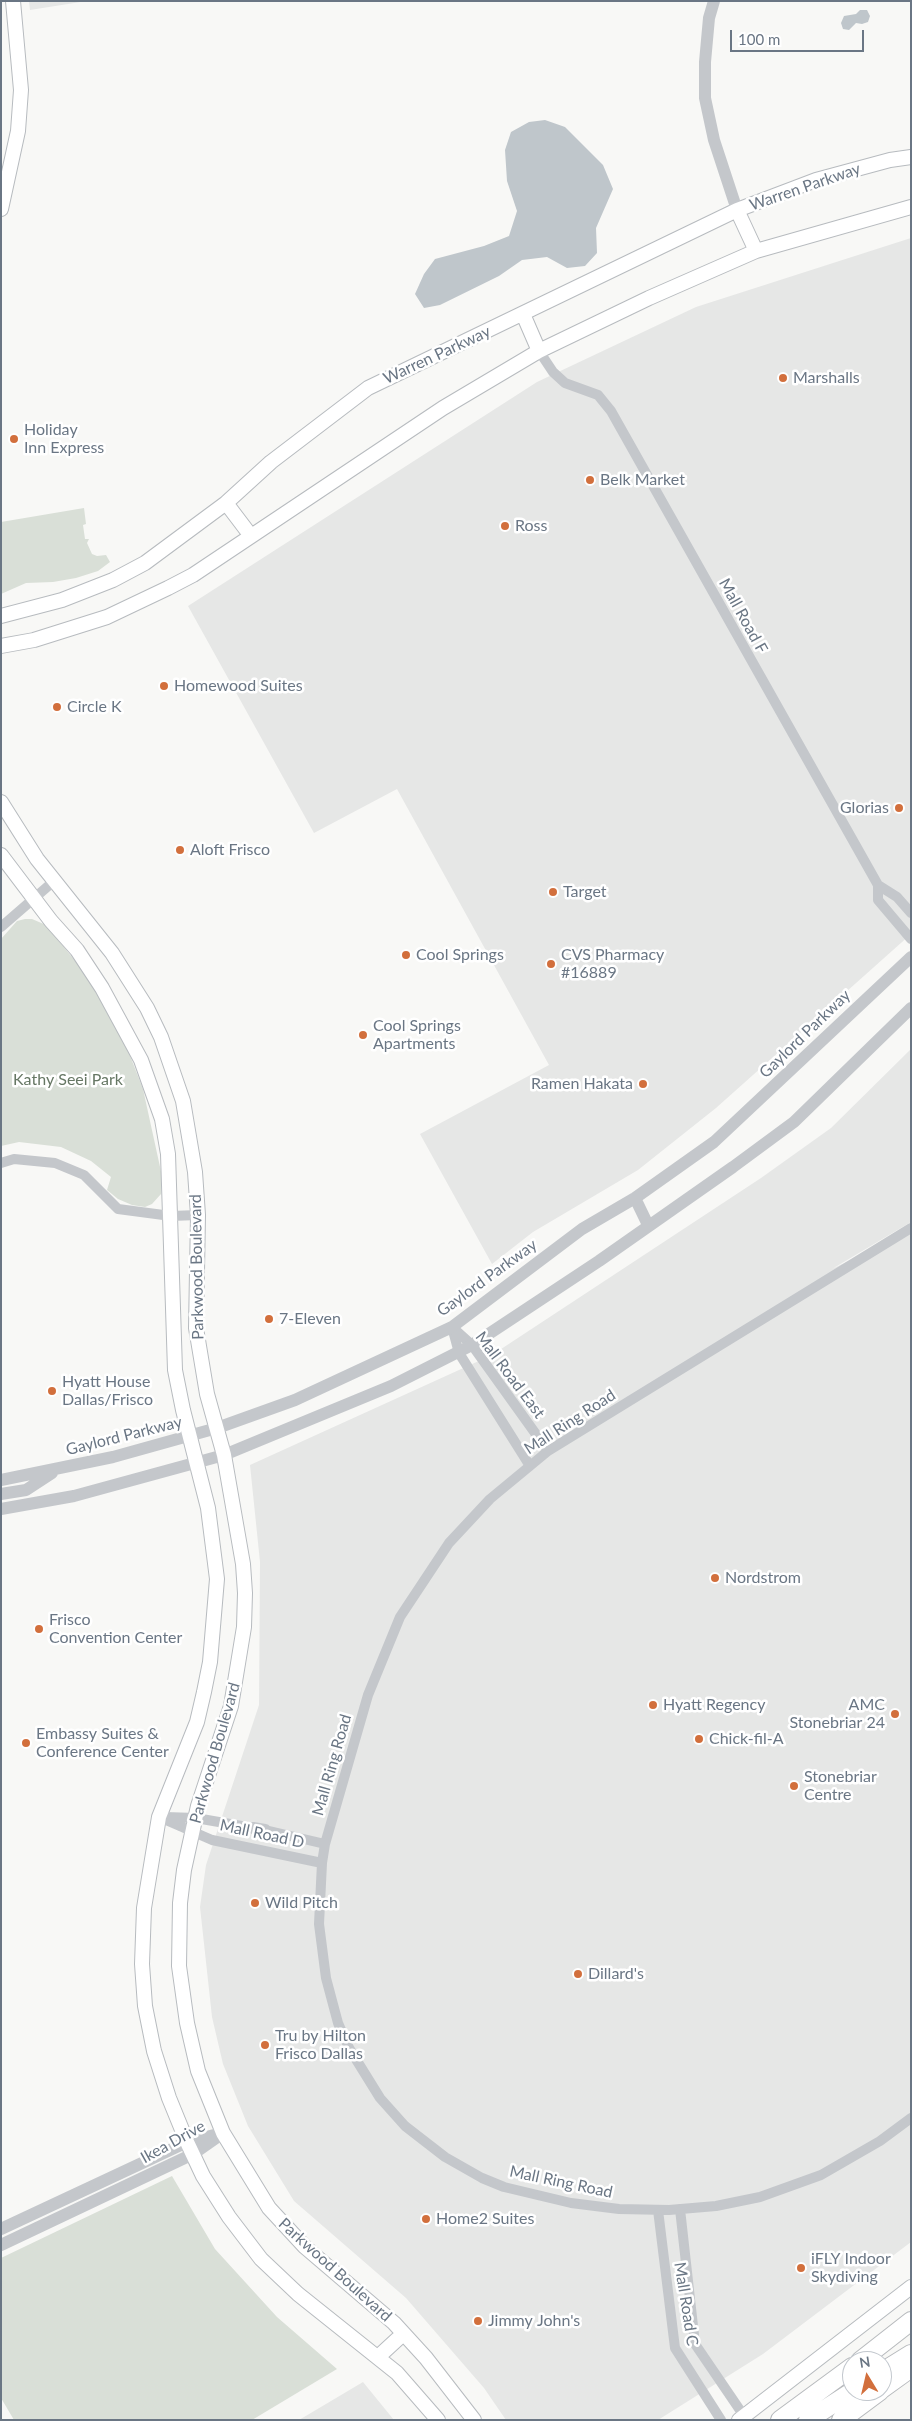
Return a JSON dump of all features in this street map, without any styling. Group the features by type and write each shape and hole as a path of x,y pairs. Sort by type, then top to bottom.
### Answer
{"highway":[{"path":"873,2351 911,2321"},
{"path":"892,2366 911,2354"},
{"path":"892,2382 911,2368"},
{"path":"780,2420 842,2374"},
{"path":"808,2420 842,2398"},
{"path":"841,2420 866,2401"}],"main road":[{"path":"1,209 5,178 18,131 21,90 13,1"},
{"name":"Warren Parkway","path":"1,616 40,607 113,580 167,549 226,503 271,462 368,388 591,282 676,237 737,210 816,180 890,160 911,157"},
{"path":"1,646 34,640 107,617 193,574 442,408 538,351 649,298 756,251 911,207"},
{"path":"737,210 756,251"},
{"path":"523,314 538,351"},
{"path":"226,503 251,536"},
{"name":"Parkwood Boulevard","path":"1,802 37,859 118,961 147,1008 161,1037 183,1101 195,1172 198,1214 196,1328 207,1394 224,1455 243,1564 244,1627 231,1706 194,1824 180,1904 179,1966 187,2023 198,2071 223,2133 269,2208 305,2247 403,2334 426,2358 474,2420"},
{"name":"Parkwood Boulevard","path":"1,855 33,898 76,950 102,988 142,1060 162,1120 166,1146 175,1370 208,1508 217,1579 211,1653 196,1722 159,1817 144,1908 142,1964 145,2006 154,2051 169,2098 190,2148 203,2176 228,2217 261,2259 298,2294 398,2372 438,2420"},
{"path":"742,2418 911,2287"},
{"path":"378,2357 403,2334"}],"street":[{"path":"714,1 709,18 705,62 706,98 714,140 737,210"},
{"name":"Mall Road F","path":"538,351 553,372 564,383 598,395 611,411 878,885 878,900 911,939"},
{"path":"1,927 54,881"},
{"name":"Mall Road F","path":"878,885 898,896 911,913"},
{"name":"Gaylord Parkway","path":"1,1480 61,1468 217,1428 295,1400 452,1327 582,1229 635,1198 714,1142 911,957"},
{"path":"1,1509 74,1496 197,1464 224,1455 392,1386 459,1353 544,1298 734,1167 794,1122 911,1008"},
{"path":"1,1163 14,1159 55,1163 84,1175 118,1209 170,1216 198,1214"},
{"path":"635,1198 648,1225"},
{"name":"Mall Ring Road","path":"911,1228 548,1452 490,1499 449,1543 400,1617 368,1695 326,1844 322,1863 319,1924 326,1978 338,2023 348,2048 369,2082 405,2126 454,2163 504,2187 571,2203 619,2210 658,2210 716,2206 753,2199 821,2175 880,2141 911,2118"},
{"name":"Mall Road East","path":"452,1327 472,1345 548,1452"},
{"name":"Mall Road East","path":"452,1327 459,1353 530,1466"},
{"path":"1,1494 26,1490 61,1468"},
{"name":"Mall Road D","path":"159,1817 194,1824 259,1829 326,1844"},
{"name":"Mall Road D","path":"194,1824 212,1840 322,1863"},
{"name":"Ikea Drive","path":"1,2229 45,2208 223,2133"},
{"name":"Ikea Drive","path":"1,2245 52,2222 190,2148"},
{"path":"45,2208 52,2222"},
{"name":"Mall Road C","path":"680,2209 694,2344 742,2418"},
{"name":"Mall Road C","path":"658,2210 675,2348 721,2420"}],"shaded area":[{"path":"29,1 87,1 30,10"},
{"path":"860,10 867,10 870,16 868,22 856,23 849,30 843,29 841,23 844,16 856,14"},
{"path":"545,120 565,127 603,165 613,189 596,228 597,253 585,266 567,268 547,257 522,260 499,276 440,305 424,308 415,294 424,274 435,259 484,246 509,236 517,211 507,181 505,150 511,132 529,122"},
{"path":"911,238 911,934 716,1108 638,1170 533,1232 492,1264 420,1134 549,1065 397,789 314,833 188,606 537,382 696,307"},
{"path":"911,1049 911,1222 832,1269 911,1230 911,2242 763,2354 658,2420 506,2420 484,2388 406,2298 294,2201 248,2126 223,2064 212,2017 200,1907 206,1865 259,1705 260,1562 250,1465 492,1355 761,1178 831,1128"},
{"path":"363,2382 394,2420 299,2420"}],"green space":[{"path":"84,508 86,524 83,525 85,539 89,539 87,543 92,554 97,556 106,555 110,562 98,571 76,578 53,582 26,583 1,594 1,522"},
{"name":"Kathy Seei Park","path":"32,919 46,925 80,967 97,992 127,1048 143,1089 162,1176 161,1194 152,1204 145,1207 132,1205 118,1199 107,1190 111,1177 91,1161 61,1147 19,1142 1,1146 1,939 17,921"},
{"path":"172,2176 215,2249 277,2317 337,2369 252,2420 14,2420 1,2398 1,2258"}],"place":[{"name":"Marshalls","path":"783,378"},
{"name":"Holiday Inn Express","path":"14,439"},
{"name":"Belk Market","path":"590,480"},
{"name":"Ross","path":"505,526"},
{"name":"Homewood Suites","path":"164,686"},
{"name":"Circle K","path":"57,707"},
{"name":"Glorias","path":"899,808"},
{"name":"Aloft Frisco","path":"180,850"},
{"name":"Target","path":"553,892"},
{"name":"Cool Springs","path":"406,955"},
{"name":"CVS Pharmacy #16889","path":"551,964"},
{"name":"Cool Springs Apartments","path":"363,1035"},
{"name":"Ramen Hakata","path":"643,1084"},
{"name":"7-Eleven","path":"269,1319"},
{"name":"Hyatt House Dallas/Frisco","path":"52,1391"},
{"name":"Nordstrom","path":"715,1578"},
{"name":"Frisco Convention Center","path":"39,1629"},
{"name":"Hyatt Regency","path":"653,1705"},
{"name":"AMC Stonebriar 24","path":"895,1714"},
{"name":"Chick-fil-A","path":"699,1739"},
{"name":"Embassy Suites & Conference Center","path":"26,1743"},
{"name":"Stonebriar Centre","path":"794,1786"},
{"name":"Wild Pitch","path":"255,1903"},
{"name":"Dillard's","path":"578,1974"},
{"name":"Tru by Hilton Frisco Dallas","path":"265,2045"},
{"name":"Home2 Suites","path":"426,2219"},
{"name":"iFLY Indoor Skydiving","path":"801,2268"},
{"name":"Jimmy John's","path":"478,2321"}]}
